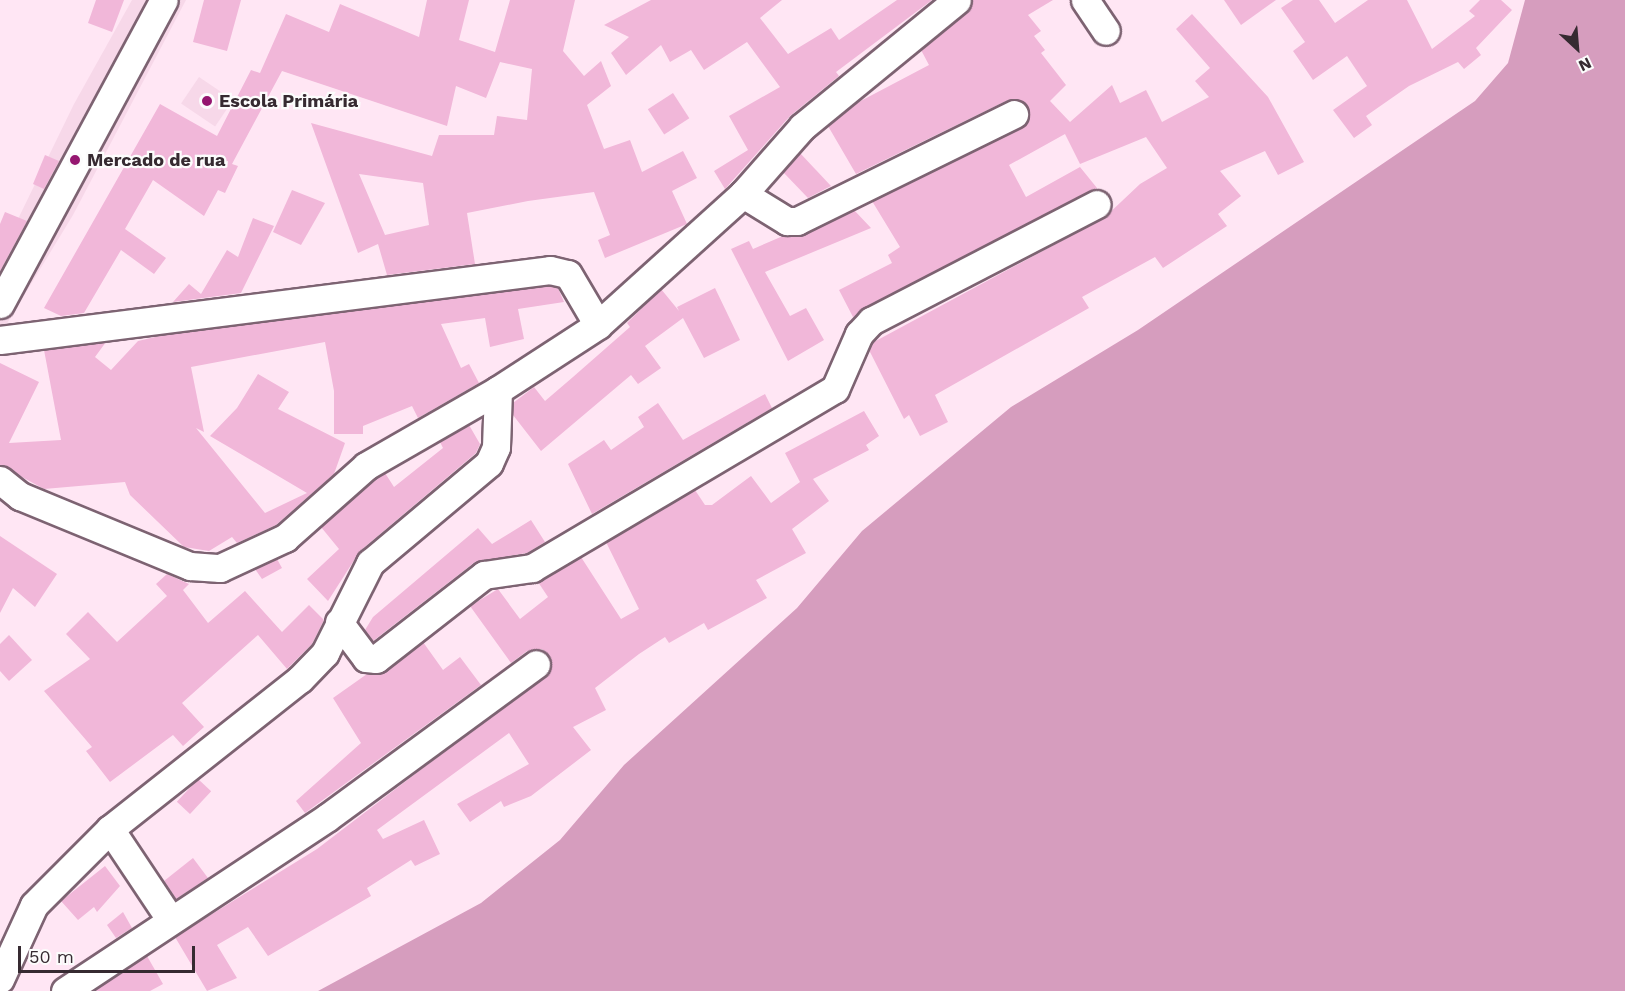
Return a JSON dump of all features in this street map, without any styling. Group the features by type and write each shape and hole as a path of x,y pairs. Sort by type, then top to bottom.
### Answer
{"street":[{"path":"0,304 164,0"},
{"path":"0,480 20,496 190,566 220,568 285,538 366,466 498,390 598,325 743,194 802,126 957,0"},
{"path":"1085,0 1106,31"},
{"path":"743,194 787,221 797,221 1014,114"},
{"path":"339,622 366,658 376,658 484,575 532,568 836,389 859,334 872,321 1096,204"},
{"path":"0,340 550,270 567,274 598,325"},
{"path":"0,979 34,905 110,829 300,679 325,653 370,563 489,463 496,447 498,390"},
{"path":"65,991 328,817 536,664"},
{"path":"110,829 170,920"}],"shaded area":[{"name":"Mercado de rua","path":"132,0 186,0 73,215 0,335 0,256 74,104"},
{"path":"1525,0 1625,0 1625,991 318,991 481,903 560,840 624,765 797,608 862,531 1011,407 1138,330 1475,101 1508,63"},
{"name":"Escola Primária","path":"199,77 233,100 215,126 181,104"}],"building":[{"path":"96,0 124,0 112,32 88,23"},
{"path":"204,0 241,0 227,51 193,42"},
{"path":"427,0 469,0 459,40 495,52 510,0 575,0 563,51 584,76 601,61 611,86 587,105 604,149 630,140 642,172 683,151 697,178 672,191 687,224 605,258 598,240 610,235 594,192 528,201 467,213 475,264 387,275 378,244 358,253 311,123 432,156 439,135 494,135 497,116 527,120 532,69 500,62 486,98 456,86 447,126 282,71 232,164 238,166 225,193 218,190 204,216 153,180 125,229 166,258 154,274 121,250 84,313 61,316 44,308 160,104 217,136 251,70 260,73 286,14 329,32 340,4 419,37","holes":["359,174 423,183 429,225 385,235"]},
{"path":"651,0 782,0 760,18 788,54 831,28 839,40 897,0 932,0 836,72 839,76 790,116 725,189 714,171 748,150 729,116 780,87 747,42 704,70 691,50 670,62 661,45 626,75 611,53 629,37 604,25"},
{"path":"972,0 1053,0 1028,15 1041,31 1034,36 1045,50 1041,53 1066,85 1050,101 1070,122 1112,85 1120,103 1146,90 1162,122 1209,97 1195,81 1210,68 1176,29 1192,14 1268,97 1304,162 1278,175 1265,151 1220,171 1241,196 1218,214 1227,226 1163,268 1155,257 1082,297 1089,308 935,395 948,422 920,436 909,415 904,419 869,350 872,343 1104,218 1140,184 1167,168 1146,137 1080,164 1065,134 1009,165 1026,197 1080,167 1097,188 853,317 839,290 892,263 888,255 900,247 872,201 1027,122 1028,107 1008,100 856,174 828,126 855,104 929,65 921,50 967,12"},
{"path":"1224,0 1276,0 1241,25"},
{"path":"1293,0 1319,0 1335,23 1368,0 1407,0 1432,49 1475,16 1469,11 1480,0 1501,0 1512,10 1476,48 1481,55 1464,69 1458,62 1409,86 1366,116 1372,125 1354,138 1333,110 1367,86 1347,56 1313,80 1293,51 1305,42 1281,8"},
{"path":"673,93 689,118 664,134 648,109"},
{"path":"800,153 831,186 808,198 783,172"},
{"path":"45,155 59,161 44,189 33,184"},
{"path":"292,190 325,203 301,245 273,232"},
{"path":"854,210 871,228 765,272 790,316 806,308 824,340 788,361 731,249 749,241 753,249 783,236 803,235"},
{"path":"5,212 27,221 0,271 0,224"},
{"path":"253,218 274,226 241,293 173,302 189,284 201,294 227,250 238,257"},
{"path":"549,286 558,288 564,302 518,309 524,339 490,347 485,318 441,324 461,368 469,364 479,383 418,418 412,406 363,426 363,434 334,434 334,391 325,342 191,367 204,432 196,428 265,513 307,493 210,436 237,408 258,374 289,392 278,409 345,443 334,474 276,525 237,543 232,537 209,551 184,547 130,495 125,482 44,489 0,465 0,363 39,382 9,443 61,440 44,350 106,342 95,357 111,370 138,341 168,334"},
{"path":"715,288 740,340 704,358 683,318 645,346 661,368 638,384 631,375 541,451 513,415 513,403 534,387 545,401 630,327 627,323 661,289 679,311 677,307"},
{"path":"765,394 772,408 592,514 568,464 604,440 611,450 644,427 638,417 658,403 683,440"},
{"path":"864,411 879,436 866,445 869,450 813,479 829,501 792,529 806,553 756,580 767,598 708,630 704,623 669,643 665,637 639,654 595,688 606,710 573,727 591,750 531,796 504,807 501,801 470,822 457,804 529,764 509,733 377,830 383,839 424,820 440,854 415,866 411,860 367,888 371,896 268,956 248,927 217,945 237,978 207,991 175,937 317,849 550,671 552,662 542,649 527,651 511,663 470,606 498,589 520,619 548,597 538,582 581,557 621,619 639,609 606,542 695,490 705,505 712,505 751,476 771,503 800,482 785,453"},
{"path":"469,425 480,444 476,453 360,551 328,601 307,579 339,549 321,527 375,479 385,473 394,487 443,448 440,442"},
{"path":"531,520 545,542 527,553 475,562 373,641 365,630 373,617 478,528 492,544"},
{"path":"0,536 57,574 35,607 13,588 0,613"},
{"path":"277,559 282,568 262,579 255,569"},
{"path":"167,574 189,584 183,590 208,623 245,591 282,632 309,605 324,620 312,644 287,669 258,635 182,703 204,727 183,746 173,735 110,782 86,751 92,747 44,691 90,659 66,634 88,612 117,642 167,596 156,584"},
{"path":"9,635 32,660 9,681 0,671 0,644"},
{"path":"423,642 443,670 460,657 481,685 305,813 296,801 361,743 333,698 367,674 386,671"},
{"path":"198,779 211,791 190,814 177,802"},
{"path":"193,858 208,878 176,899 164,881"},
{"path":"105,866 120,886 97,912 94,907 78,920 61,901"},
{"path":"123,912 132,928 116,938 107,925"},
{"path":"147,956 163,984 150,991 94,991"}],"place":[{"name":"Escola Primária","path":"207,101"},
{"name":"Mercado de rua","path":"75,160"}]}
